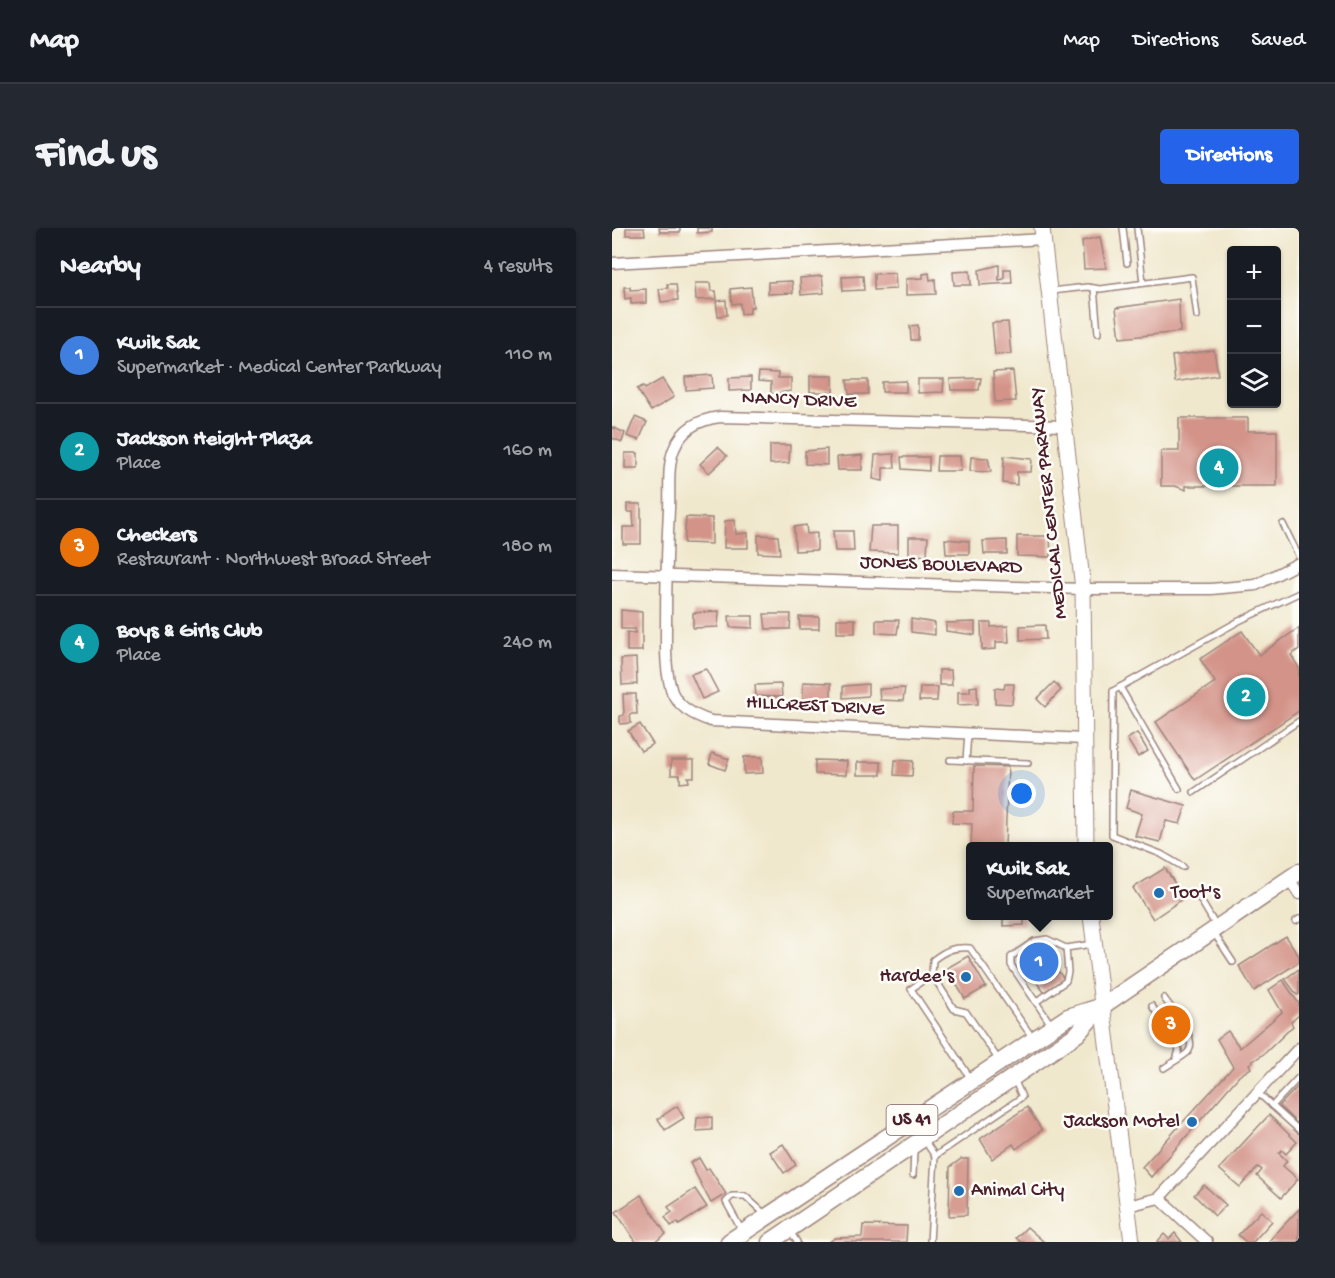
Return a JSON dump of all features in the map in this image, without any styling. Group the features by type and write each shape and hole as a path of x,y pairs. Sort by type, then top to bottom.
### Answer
{"main road":[{"name":"MEDICAL CENTER PARKWAY","path":"1043,233 1083,589 1086,842"},
{"name":"US 41","path":"770,1242 793,1236 826,1204 1077,1034 1101,1006 1294,876"},
{"path":"1091,920 1132,1242"},
{"name":"US 41","path":"737,1238 1068,1017 1101,1006"},
{"path":"813,1186 826,1204"}],"street":[{"path":"612,262 1043,233"},
{"name":"NANCY DRIVE","path":"666,576 673,452 690,426 703,419 720,417 1063,426"},
{"name":"JONES BOULEVARD","path":"612,574 1083,589 1211,589 1256,585 1299,563"},
{"name":"HILLCREST DRIVE","path":"666,576 666,669 673,693 681,705 694,715 711,721 1084,739"},
{"path":"1294,876 1299,894"},
{"path":"1128,1206 1159,1198 1299,1048"},
{"path":"1159,1198 1207,1242"}],"lane":[{"path":"1123,228 1126,263"},
{"path":"1137,228 1143,283"},
{"path":"1049,291 1192,277 1197,316"},
{"path":"1094,288 1098,333"},
{"path":"1283,524 1299,557"},
{"path":"1183,867 1161,854 1112,835 1113,691 1239,621 1299,593"},
{"path":"1120,687 1179,789"},
{"path":"1194,792 1299,721"},
{"path":"966,760 968,733"},
{"path":"950,760 1028,763"},
{"path":"1197,894 1233,962"},
{"path":"1053,1027 1011,965 1011,957 1034,941 1047,939 1066,948 1093,944"},
{"path":"1000,1062 966,1012 954,1009 932,974 933,960 946,950 956,947 970,948 1033,1040"},
{"path":"1036,1002 1066,981 1068,972 1066,948"},
{"path":"932,974 911,989 972,1080"},
{"path":"1164,998 1189,1035 1191,1044 1188,1052 1164,1068"},
{"path":"1152,1006 1177,1044 1179,1050 1176,1060"},
{"path":"935,1156 1022,1097 1013,1077"},
{"path":"1272,1106 1299,1077"},
{"path":"1258,1093 1299,1130"},
{"path":"919,1141 935,1156"},
{"path":"913,1175 919,1141"},
{"path":"930,1242 935,1156"},
{"path":"737,1238 726,1202 732,1196 745,1196 767,1216"}],"building":[{"path":"626,228 644,228 645,235 626,235"},
{"path":"659,228 680,228 680,232 660,232"},
{"path":"697,228 712,228 712,232 697,233"},
{"path":"1100,237 1106,268 1084,269 1082,241"},
{"path":"999,265 999,280 1004,279 1004,269 1011,269 1012,283 980,285 979,270"},
{"path":"970,271 971,285 954,285 953,272"},
{"path":"895,273 896,289 874,290 874,274"},
{"path":"929,273 930,280 935,279 936,294 906,295 906,279 923,278 923,274"},
{"path":"822,276 824,293 801,295 800,278"},
{"path":"863,276 864,290 843,291 842,277"},
{"path":"792,281 793,293 768,294 768,282"},
{"path":"695,283 710,283 711,291 716,291 717,299 696,300"},
{"path":"667,284 676,284 678,300 661,302 659,289 668,288"},
{"path":"624,287 630,287 630,290 646,289 646,303 631,304 631,298 625,299"},
{"path":"751,287 753,307 750,307 750,313 741,314 740,303 732,304 730,289"},
{"path":"1179,299 1180,332 1120,338 1116,308"},
{"path":"726,300 727,315 718,316 716,301"},
{"path":"1008,322 1011,354 995,355 992,323"},
{"path":"918,325 918,340 911,340 910,326"},
{"path":"1214,350 1218,375 1175,382 1172,356"},
{"path":"1013,371 1016,401 995,402 993,372"},
{"path":"759,372 778,373 778,378 791,378 791,391 771,394 771,382 758,381"},
{"path":"712,375 713,388 686,390 685,377"},
{"path":"810,376 833,376 833,392 810,392"},
{"path":"751,377 751,390 729,391 729,378"},
{"path":"981,378 979,390 951,390 950,379"},
{"path":"662,379 674,397 651,411 637,389 643,386 645,389"},
{"path":"918,379 944,379 943,392 918,393"},
{"path":"847,380 868,380 868,394 849,394"},
{"path":"906,381 906,392 882,392 882,382"},
{"path":"635,417 647,422 639,440 627,436"},
{"path":"1179,418 1248,418 1248,431 1277,431 1277,486 1186,486 1186,490 1175,486 1161,486 1161,451 1179,451"},
{"path":"612,427 625,433 622,442 612,438"},
{"path":"770,445 790,445 789,463 770,464"},
{"path":"718,447 727,456 709,473 700,464"},
{"path":"827,449 827,465 805,464 805,451"},
{"path":"625,453 638,453 638,468 625,468"},
{"path":"894,454 895,468 883,468 883,481 873,479 875,455"},
{"path":"862,455 862,470 838,470 837,457"},
{"path":"937,456 960,456 961,471 936,471"},
{"path":"1004,456 1032,459 1031,472 1017,472 1017,485 1003,483"},
{"path":"901,457 929,457 929,471 902,469"},
{"path":"971,457 988,458 991,472 970,471"},
{"path":"627,504 641,504 641,544 623,544 623,527 634,527 633,512 627,512"},
{"path":"686,517 712,518 712,544 684,543"},
{"path":"735,520 736,534 748,533 748,548 724,548 725,521"},
{"path":"806,525 807,534 817,533 817,550 795,551 794,527"},
{"path":"871,526 898,526 898,553 869,552"},
{"path":"833,531 853,531 854,551 835,551"},
{"path":"758,535 778,536 780,554 758,553"},
{"path":"1017,536 1050,536 1051,557 1017,556"},
{"path":"909,537 928,537 927,555 909,556"},
{"path":"945,539 969,541 969,554 946,554"},
{"path":"1007,540 1007,554 984,554 983,541"},
{"path":"621,610 642,612 642,651 627,651 627,632 635,633 635,629 621,629"},
{"path":"719,611 718,627 693,628 693,613"},
{"path":"764,614 791,614 790,629 766,629"},
{"path":"729,616 753,616 753,628 730,627"},
{"path":"799,617 819,617 819,629 800,629"},
{"path":"837,619 855,619 855,633 837,633"},
{"path":"911,619 935,623 935,635 911,632"},
{"path":"876,620 899,620 897,634 876,633"},
{"path":"975,622 975,635 946,631 946,623"},
{"path":"981,623 991,623 991,627 1008,626 1009,642 996,642 996,649 982,650"},
{"path":"1045,625 1046,639 1020,640 1020,626"},
{"path":"1299,628 1299,649 1291,655 1299,668 1299,711 1195,780 1156,722 1215,682 1200,659 1242,631 1259,655"},
{"path":"636,658 637,684 622,685 621,659"},
{"path":"706,669 718,692 702,699 691,674"},
{"path":"939,670 951,670 952,685 939,685"},
{"path":"803,682 831,683 831,699 803,700"},
{"path":"1054,682 1061,690 1045,707 1037,699"},
{"path":"781,684 782,697 756,696 755,685"},
{"path":"868,684 868,696 843,698 843,686"},
{"path":"1005,684 1014,684 1012,704 995,703 995,688 1004,689"},
{"path":"977,686 978,704 958,705 958,692 970,692 970,687"},
{"path":"920,687 938,687 937,701 919,701"},
{"path":"905,688 903,701 880,700 879,689"},
{"path":"623,694 636,694 637,714 630,714 631,723 620,724 620,716 624,715"},
{"path":"640,724 653,744 641,751 628,731"},
{"path":"1137,733 1148,751 1138,757 1127,739"},
{"path":"712,753 729,759 725,770 709,764"},
{"path":"744,757 762,757 763,773 744,774"},
{"path":"671,760 694,760 694,777 688,777 689,782 680,783 680,775 671,775"},
{"path":"815,760 847,761 846,775 815,774"},
{"path":"895,760 913,761 912,776 894,775"},
{"path":"857,762 881,762 881,775 857,775"},
{"path":"974,766 1008,767 1005,842 971,842 972,824 952,823 953,811 973,811"},
{"path":"1131,790 1186,806 1180,824 1166,821 1160,842 1135,836 1142,814 1126,808"},
{"name":"Toot's","path":"1165,868 1184,898 1153,919 1133,888"},
{"path":"1003,920 1024,920 1024,925 1003,926"},
{"path":"1286,936 1299,956 1299,962 1254,991 1239,966"},
{"path":"1041,947 1064,979 1044,992 1020,961"},
{"name":"Hardee's","path":"968,956 986,987 965,999 947,968"},
{"path":"1299,969 1299,994 1297,995 1285,979"},
{"name":"Jackson Motel","path":"1283,980 1299,1004 1299,1015 1291,1022 1293,1026 1265,1053 1249,1064 1251,1068 1239,1076 1151,1177 1142,1167 1233,1067 1217,1039 1228,1031 1240,1048 1282,1012 1269,990"},
{"path":"1167,1010 1183,1034 1175,1040 1160,1015"},
{"path":"1299,1085 1299,1125 1279,1106"},
{"path":"677,1106 684,1118 665,1130 658,1119"},
{"path":"1027,1107 1042,1130 1016,1149 1013,1144 992,1159 980,1139"},
{"path":"1269,1115 1297,1142 1286,1154 1282,1150 1279,1153 1287,1161 1283,1166 1298,1179 1281,1198 1257,1176 1262,1170 1258,1167 1240,1187 1219,1169"},
{"path":"712,1117 712,1130 696,1131 697,1118"},
{"path":"783,1144 796,1165 784,1173 770,1152"},
{"path":"699,1158 706,1170 709,1168 726,1194 711,1203 690,1163"},
{"name":"Animal City","path":"961,1159 968,1159 967,1215 949,1216 950,1167"},
{"path":"1204,1185 1226,1205 1215,1216 1194,1195"},
{"path":"695,1189 707,1207 679,1225 678,1222 671,1226 665,1217 672,1212 668,1207"},
{"path":"641,1195 666,1234 655,1242 636,1242 616,1212"},
{"path":"1299,1209 1299,1242 1268,1242"},
{"path":"1261,1211 1272,1221 1253,1242 1246,1242 1238,1235"},
{"path":"863,1225 907,1226 906,1242 829,1242 835,1238 862,1237"},
{"path":"1027,1227 1044,1242 1021,1242 1016,1238"},
{"path":"1175,1233 1182,1242 1157,1242 1164,1234 1169,1239"}],"place":[{"name":"Boys & Girls Club","path":"1219,468"},
{"name":"Jackson Height Plaza","path":"1246,697"},
{"name":"Toot's","path":"1159,893"},
{"name":"Kwik Sak","path":"1039,962"},
{"name":"Hardee's","path":"966,977"},
{"name":"Checkers","path":"1171,1025"},
{"name":"Jackson Motel","path":"1192,1122"},
{"name":"Animal City","path":"959,1191"}]}
